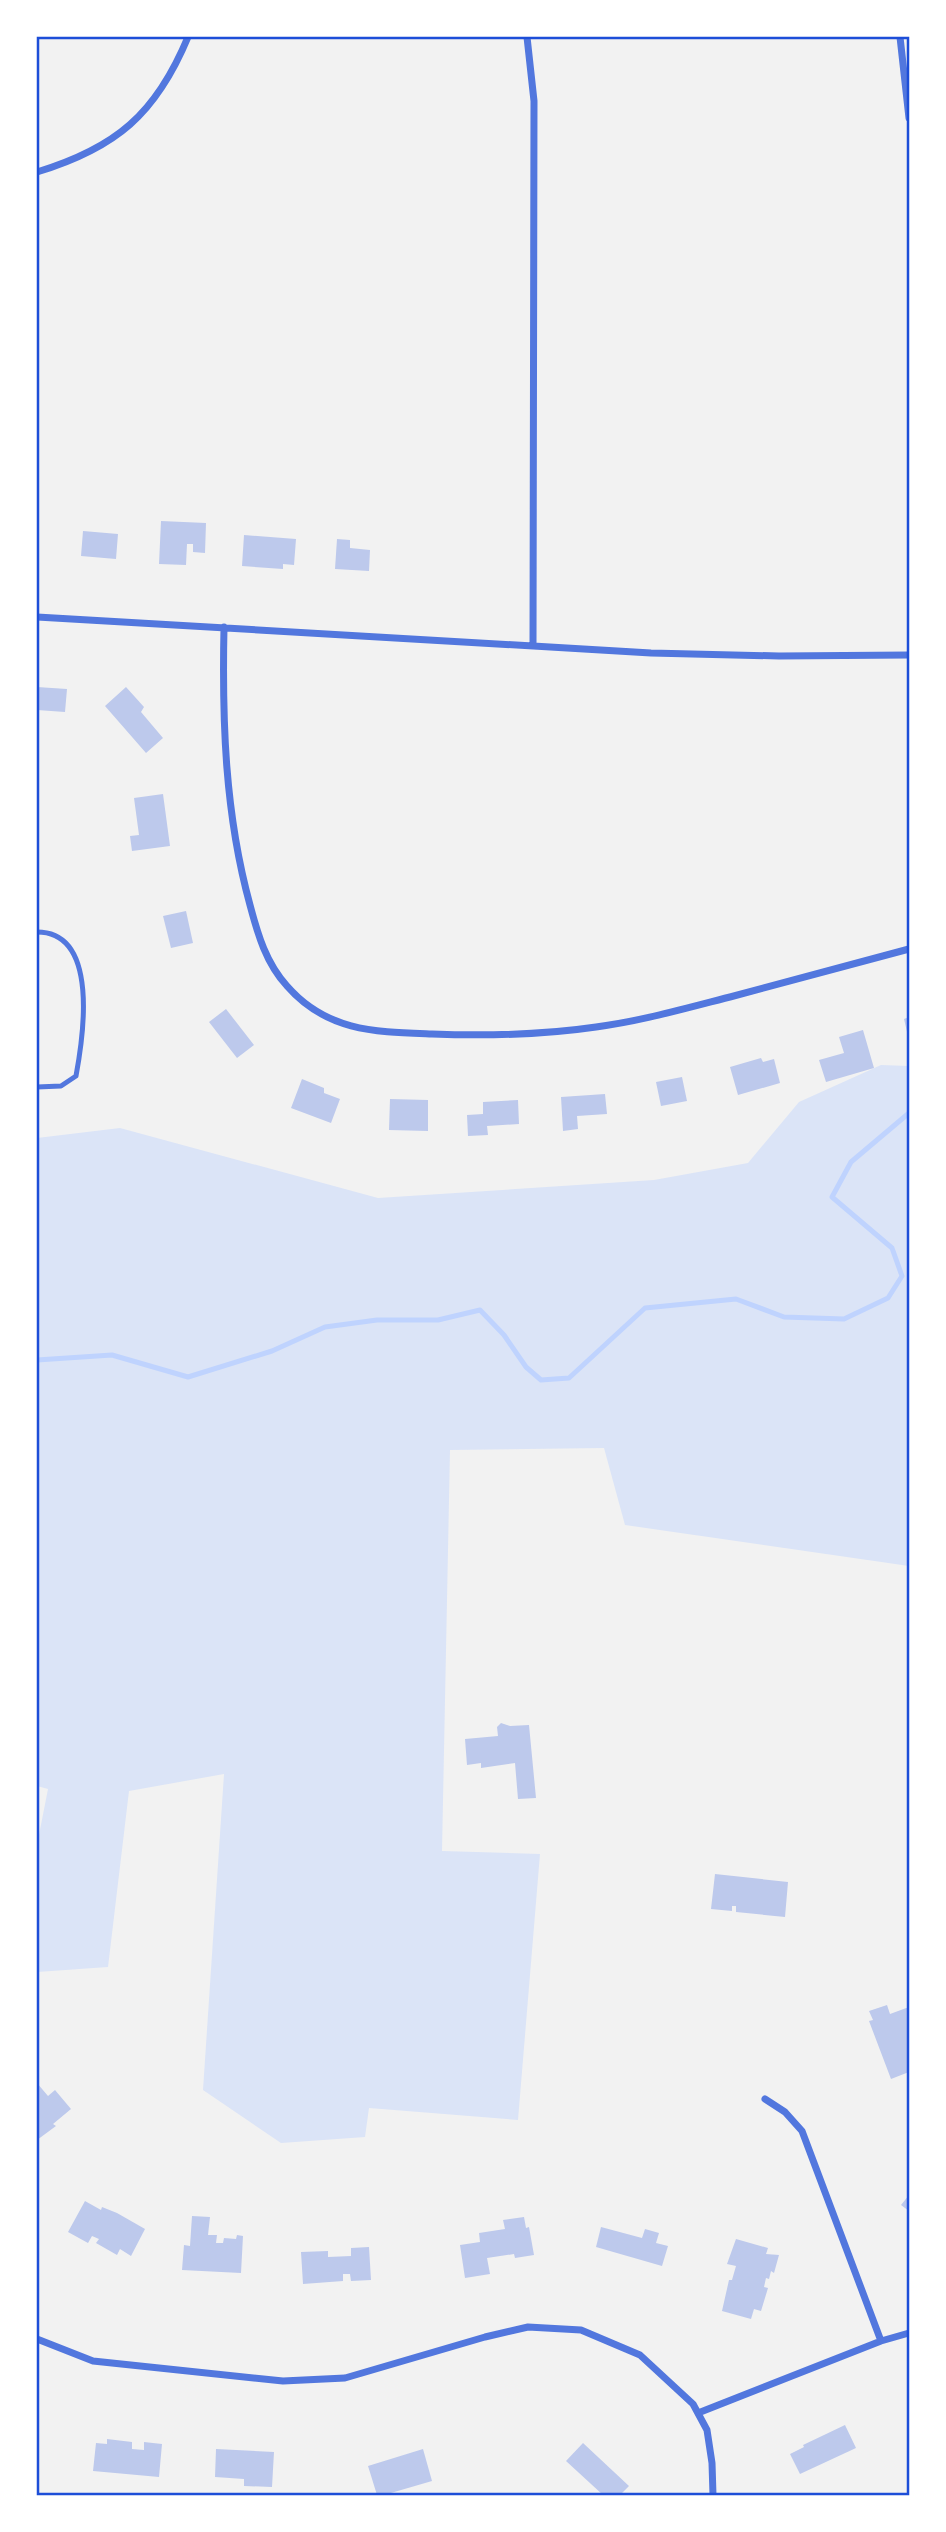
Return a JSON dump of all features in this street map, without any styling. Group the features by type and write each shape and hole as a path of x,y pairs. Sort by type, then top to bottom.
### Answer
{"street":[{"path":"37,172 98,149 125,130 146,110 180,56 188,37"},
{"path":"527,37 534,101 533,646"},
{"path":"900,37 909,118"},
{"path":"37,617 651,653 766,656 909,655"},
{"path":"224,627 222,711 226,770 233,829 245,887 260,941 270,963 287,987 327,1018 349,1027 373,1032 476,1036 598,1027 655,1017 909,949"},
{"path":"765,2099 785,2112 803,2131 881,2341"},
{"path":"37,2339 93,2361 283,2381 345,2378 528,2327 580,2330 640,2355 693,2404 707,2430 713,2495"},
{"path":"698,2413 881,2341 909,2333"}],"lane":[{"path":"37,932 60,938 72,949 79,970 84,1032 76,1076 61,1086 37,1087"}],"shaded area":[{"path":"881,1065 909,1066 909,1566 625,1525 604,1448 450,1450 442,1851 540,1854 518,2120 369,2108 365,2137 281,2143 203,2090 224,1774 129,1791 108,1967 37,1972 37,1845 48,1789 37,1786 37,1138 120,1128 378,1198 654,1180 748,1163 799,1102"}],"building":[{"path":"161,521 206,523 205,553 193,552 193,544 187,544 186,565 159,564"},
{"path":"83,531 118,534 116,559 81,556"},
{"path":"244,535 296,539 294,565 283,564 283,569 242,566"},
{"path":"337,539 350,540 350,548 370,550 369,571 335,569"},
{"path":"37,687 67,689 65,712 37,710"},
{"path":"126,687 144,707 141,712 163,738 146,753 105,706"},
{"path":"163,794 170,846 132,851 130,836 139,835 134,798"},
{"path":"186,911 193,943 171,948 163,916"},
{"path":"226,1009 254,1045 237,1058 209,1022"},
{"path":"909,1017 909,1035 908,1036 904,1019"},
{"path":"863,1030 874,1068 826,1082 819,1060 844,1053 839,1037"},
{"path":"761,1058 763,1062 774,1059 780,1083 738,1095 730,1067"},
{"path":"682,1077 687,1101 661,1106 656,1082"},
{"path":"302,1079 324,1088 324,1093 340,1099 331,1123 291,1108"},
{"path":"605,1094 607,1114 577,1116 578,1129 563,1131 561,1097"},
{"path":"390,1099 428,1100 428,1131 389,1130"},
{"path":"518,1100 519,1124 487,1126 488,1135 468,1136 467,1115 483,1114 483,1102"},
{"path":"501,1723 510,1726 529,1725 536,1798 518,1799 515,1763 481,1768 481,1763 467,1765 465,1739 498,1736 497,1727"},
{"path":"715,1874 788,1882 785,1917 736,1912 736,1906 732,1906 732,1911 711,1909"},
{"path":"887,2005 890,2014 909,2007 909,2072 891,2079 869,2021 873,2020 869,2011"},
{"path":"37,2083 48,2096 55,2090 71,2109 53,2124 56,2126 37,2140"},
{"path":"909,2195 909,2211 901,2205"},
{"path":"85,2201 101,2210 102,2207 117,2213 145,2229 131,2256 120,2249 117,2255 96,2243 99,2239 92,2236 88,2243 68,2232"},
{"path":"192,2216 210,2217 208,2235 217,2235 216,2243 223,2243 224,2238 236,2239 237,2235 243,2236 241,2273 182,2270 184,2245 190,2246"},
{"path":"524,2217 526,2228 529,2227 534,2255 515,2258 514,2254 487,2258 490,2274 465,2278 460,2245 480,2242 479,2233 505,2229 503,2220"},
{"path":"601,2227 642,2238 645,2229 659,2233 656,2243 668,2246 662,2266 596,2247"},
{"path":"736,2239 768,2248 766,2254 779,2255 774,2273 771,2271 769,2279 766,2278 764,2287 768,2288 761,2311 754,2309 751,2319 722,2311 729,2280 732,2280 736,2266 727,2264"},
{"path":"369,2247 371,2280 351,2281 350,2274 343,2274 343,2281 303,2284 301,2252 328,2251 328,2257 351,2256 351,2248"},
{"path":"845,2425 856,2448 800,2474 790,2454"},
{"path":"107,2439 132,2442 132,2449 144,2450 144,2442 162,2444 159,2477 93,2471 96,2443 107,2444"},
{"path":"583,2443 629,2486 620,2495 603,2495 566,2461"},
{"path":"216,2449 274,2452 272,2487 244,2486 244,2479 215,2477"},
{"path":"423,2449 432,2481 377,2495 368,2466"}],"waterway":[{"path":"37,1360 112,1355 188,1377 272,1351 325,1327 377,1320 438,1320 480,1310 504,1335 526,1367 541,1380 569,1378 645,1308 736,1299 784,1317 844,1319 888,1298 902,1276 892,1248 832,1197 851,1162 909,1113"}]}
